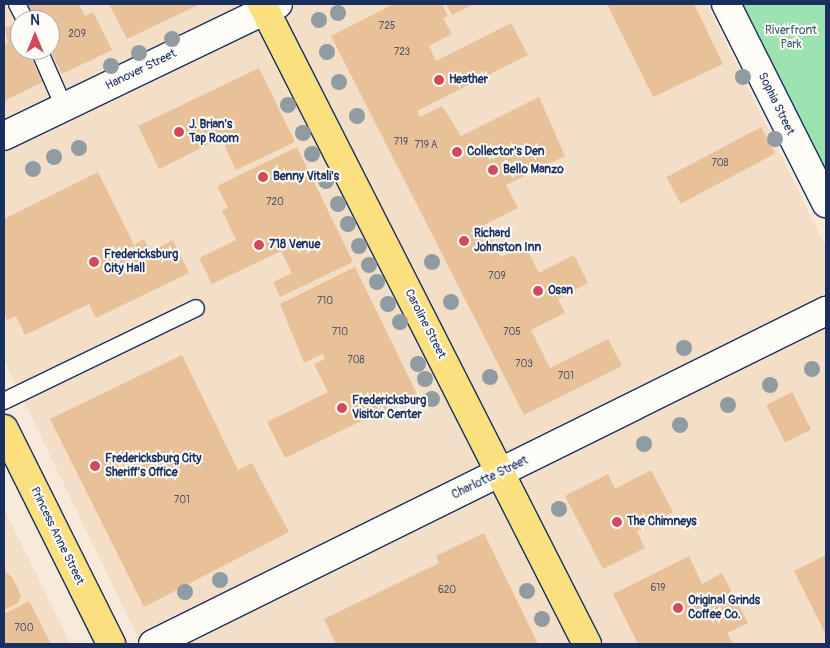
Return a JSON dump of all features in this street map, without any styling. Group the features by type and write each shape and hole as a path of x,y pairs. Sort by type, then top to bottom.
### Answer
{"main road":[{"name":"Caroline Street","path":"268,6 587,644"},
{"name":"Princess Anne Street","path":"6,440 111,644"}],"street":[{"name":"Sophia Street","path":"726,4 826,203"},
{"name":"Hanover Street","path":"4,136 268,6"},
{"name":"Charlotte Street","path":"153,644 826,311"}],"lane":[{"path":"43,60 64,107"},
{"path":"4,401 196,308"}],"shaded area":[{"path":"4,4 707,4 826,247 826,644 141,644 4,360"},
{"path":"4,509 71,644 4,644"}],"green space":[{"name":"Riverfront Park","path":"734,4 826,4 826,175"}],"building":[{"path":"27,4 79,4 85,16 93,12 112,50 62,74 55,60 60,60 60,10 30,10"},
{"path":"109,4 200,4 127,39"},
{"path":"394,4 442,4 448,16 443,18 452,34 429,46 436,61 511,23 528,55 417,111 420,117 442,106 461,136 539,97 565,156 506,185 518,208 484,225 501,257 525,245 539,273 574,255 588,283 558,299 565,313 531,330 550,368 608,339 622,366 524,415 331,36"},
{"path":"446,4 474,4 452,15"},
{"path":"607,4 694,4 723,64 653,97"},
{"path":"4,23 6,28 10,26 10,60 32,60 43,82 4,101 4,45 8,43"},
{"path":"259,68 295,142 236,170 221,138 159,169 138,126"},
{"path":"761,127 775,153 681,204 667,177"},
{"path":"297,147 353,262 280,297 273,282 292,273 281,251 212,284 199,258 236,240 222,210 228,208 217,186"},
{"name":"Fredericksburg City Hall","path":"98,172 134,245 144,239 150,252 173,240 189,273 96,318 89,304 25,335 16,316 7,320 4,313 4,219"},
{"path":"355,267 417,394 285,458 267,422 328,392 314,364 325,359 322,354 304,363 280,304"},
{"path":"182,355 238,470 252,463 289,532 144,607 50,419"},
{"path":"792,392 811,429 785,443 766,405"},
{"name":"The Chimneys","path":"651,470 673,512 637,531 645,548 603,569 565,496 608,474 615,489"},
{"path":"484,533 538,644 336,644 324,619 439,563 436,556"},
{"path":"826,555 826,635 794,571"},
{"path":"689,556 702,584 722,573 748,623 727,633 733,644 638,644 613,594"},
{"path":"4,571 12,577 21,595 18,603 4,610"},
{"path":"29,601 51,644 4,644 4,614"}],"place":[{"name":"Heather","path":"439,80"},
{"name":"J. Brian's Tap Room","path":"179,132"},
{"name":"Collector's Den","path":"457,152"},
{"name":"Bello Manzo","path":"493,170"},
{"name":"Benny Vitali's","path":"263,177"},
{"name":"Richard Johnston Inn","path":"464,241"},
{"name":"718 Venue","path":"259,245"},
{"name":"Fredericksburg City Hall","path":"94,262"},
{"name":"Osan","path":"538,291"},
{"name":"Fredericksburg Visitor Center","path":"342,408"},
{"name":"Fredericksburg City Sheriff's Office","path":"95,466"},
{"name":"The Chimneys","path":"617,522"},
{"name":"Original Grinds Coffee Co.","path":"678,608"}]}
